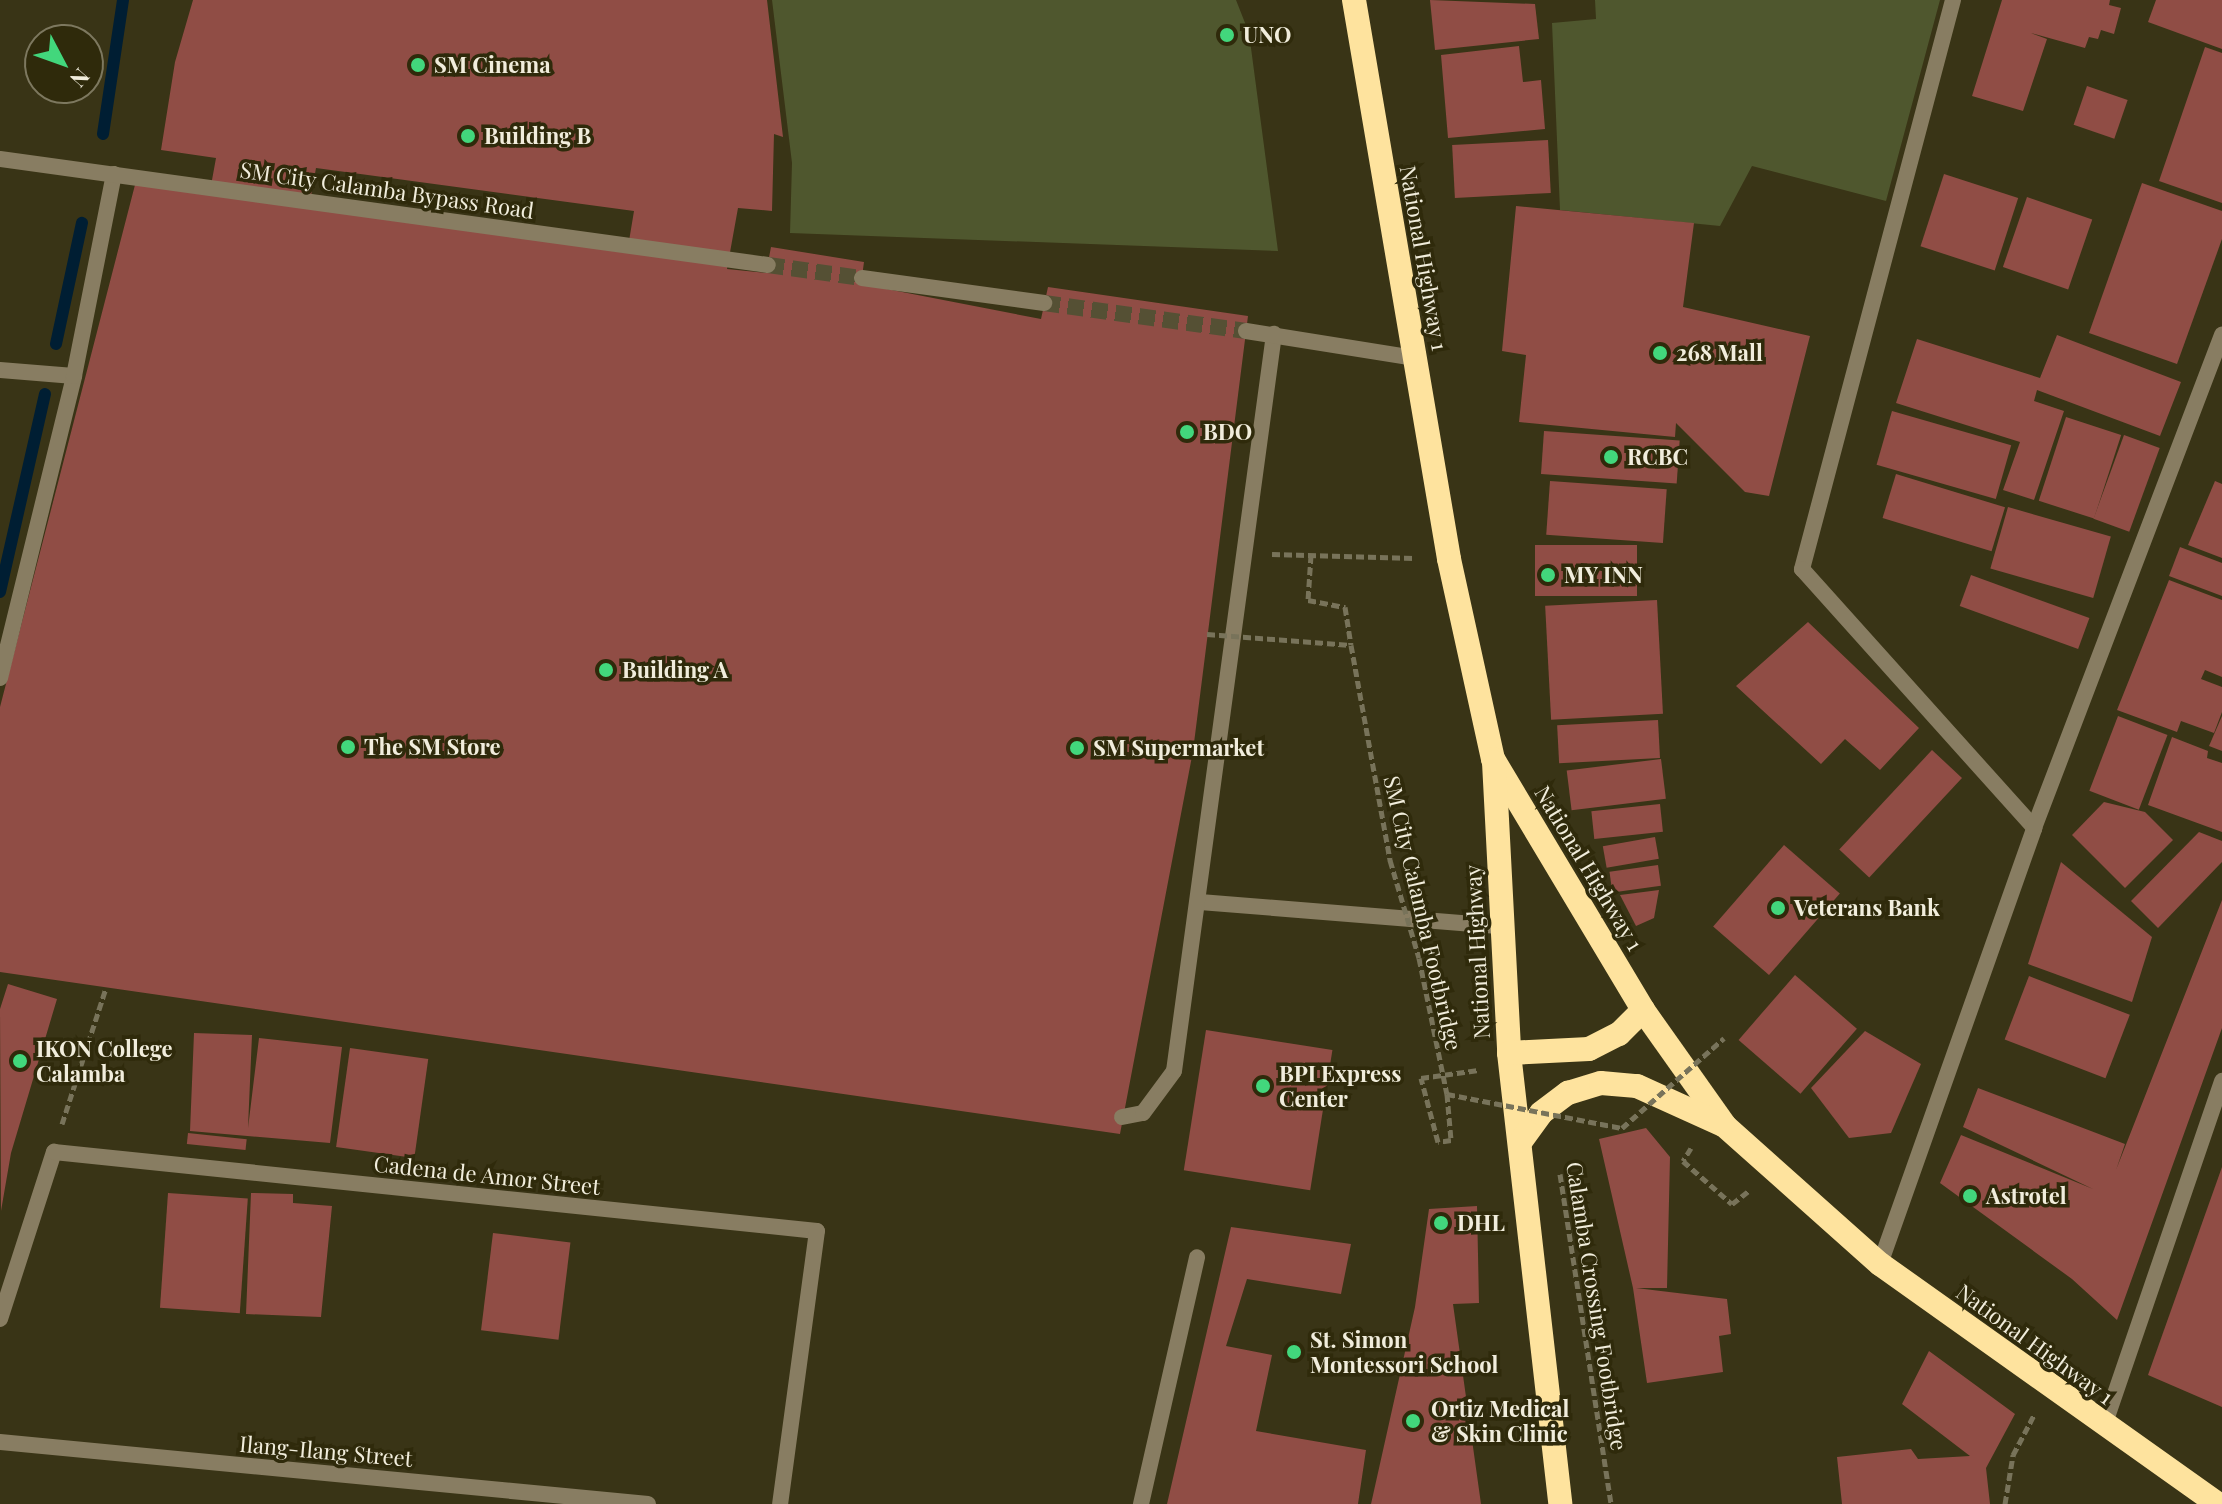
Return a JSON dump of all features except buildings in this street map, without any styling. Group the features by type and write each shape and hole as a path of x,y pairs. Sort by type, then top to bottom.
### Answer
{"highway":[{"name":"National Highway 1","path":"1354,0 1449,559 1493,759 1643,1010 1725,1126 1880,1264 2048,1387 2218,1504"},
{"name":"National Highway","path":"1493,759 1510,1059 1560,1504"},
{"path":"1510,1059 1589,1049 1619,1034 1643,1010"},
{"path":"1521,1141 1550,1106 1568,1093 1601,1083 1637,1086 1725,1126"}],"street":[{"path":"1953,0 1802,569 2034,828"},
{"name":"SM City Calamba Bypass Road","path":"0,159 768,265"},
{"path":"0,675 74,376 114,174"},
{"path":"862,278 1044,303"},
{"path":"1246,331 1414,358"},
{"path":"1122,1117 1143,1113 1174,1071 1200,902 1242,554 1274,334"},
{"path":"1880,1264 2034,828 2222,335"},
{"path":"0,370 74,376"},
{"path":"1200,902 1501,926"},
{"path":"2104,1426 2222,1081"},
{"path":"0,1319 54,1152"},
{"name":"Cadena de Amor Street","path":"54,1152 817,1231 780,1504"},
{"path":"1141,1504 1197,1257"},
{"name":"Ilang-Ilang Street","path":"0,1442 648,1504"}],"path":[{"path":"1242,554 1449,559"},
{"name":"SM City Calamba Footbridge","path":"1311,555 1308,600 1345,607 1390,860 1419,958 1447,1094 1451,1140 1438,1142 1421,1078 1510,1059"},
{"path":"1207,634 1351,645"},
{"path":"54,1152 106,988"},
{"path":"1447,1094 1622,1128 1724,1038"},
{"path":"1550,1114 1553,1129"},
{"path":"1693,1150 1683,1161 1732,1204"},
{"name":"Calamba Crossing Footbridge","path":"1558,1160 1611,1504"},
{"path":"2005,1504 2013,1455 2048,1387"}],"green space":[{"path":"772,0 1236,0 1249,33 1278,251 790,233 792,163"},
{"path":"1595,0 1940,0 1886,201 1752,166 1720,226 1560,210 1552,23 1596,19"}],"waterway":[{"path":"103,134 123,0"},
{"path":"56,344 82,223"},
{"path":"0,592 45,394"}],"tunnel":[{"path":"768,265 862,278"},
{"path":"1044,303 1246,331"}],"place":[{"name":"UNO","path":"1227,35"},
{"name":"SM Cinema","path":"418,65"},
{"name":"Building B","path":"468,136"},
{"name":"268 Mall","path":"1660,353"},
{"name":"BDO","path":"1187,432"},
{"name":"RCBC","path":"1611,457"},
{"name":"MY INN","path":"1548,575"},
{"name":"Building A","path":"606,670"},
{"name":"The SM Store","path":"348,747"},
{"name":"SM Supermarket","path":"1077,748"},
{"name":"Veterans Bank","path":"1778,908"},
{"name":"IKON College Calamba","path":"20,1061"},
{"name":"BPI Express Center","path":"1263,1086"},
{"name":"Astrotel","path":"1970,1196"},
{"name":"DHL","path":"1441,1223"},
{"name":"St. Simon Montessori School","path":"1294,1352"},
{"name":"Ortiz Medical & Skin Clinic","path":"1413,1421"}]}
